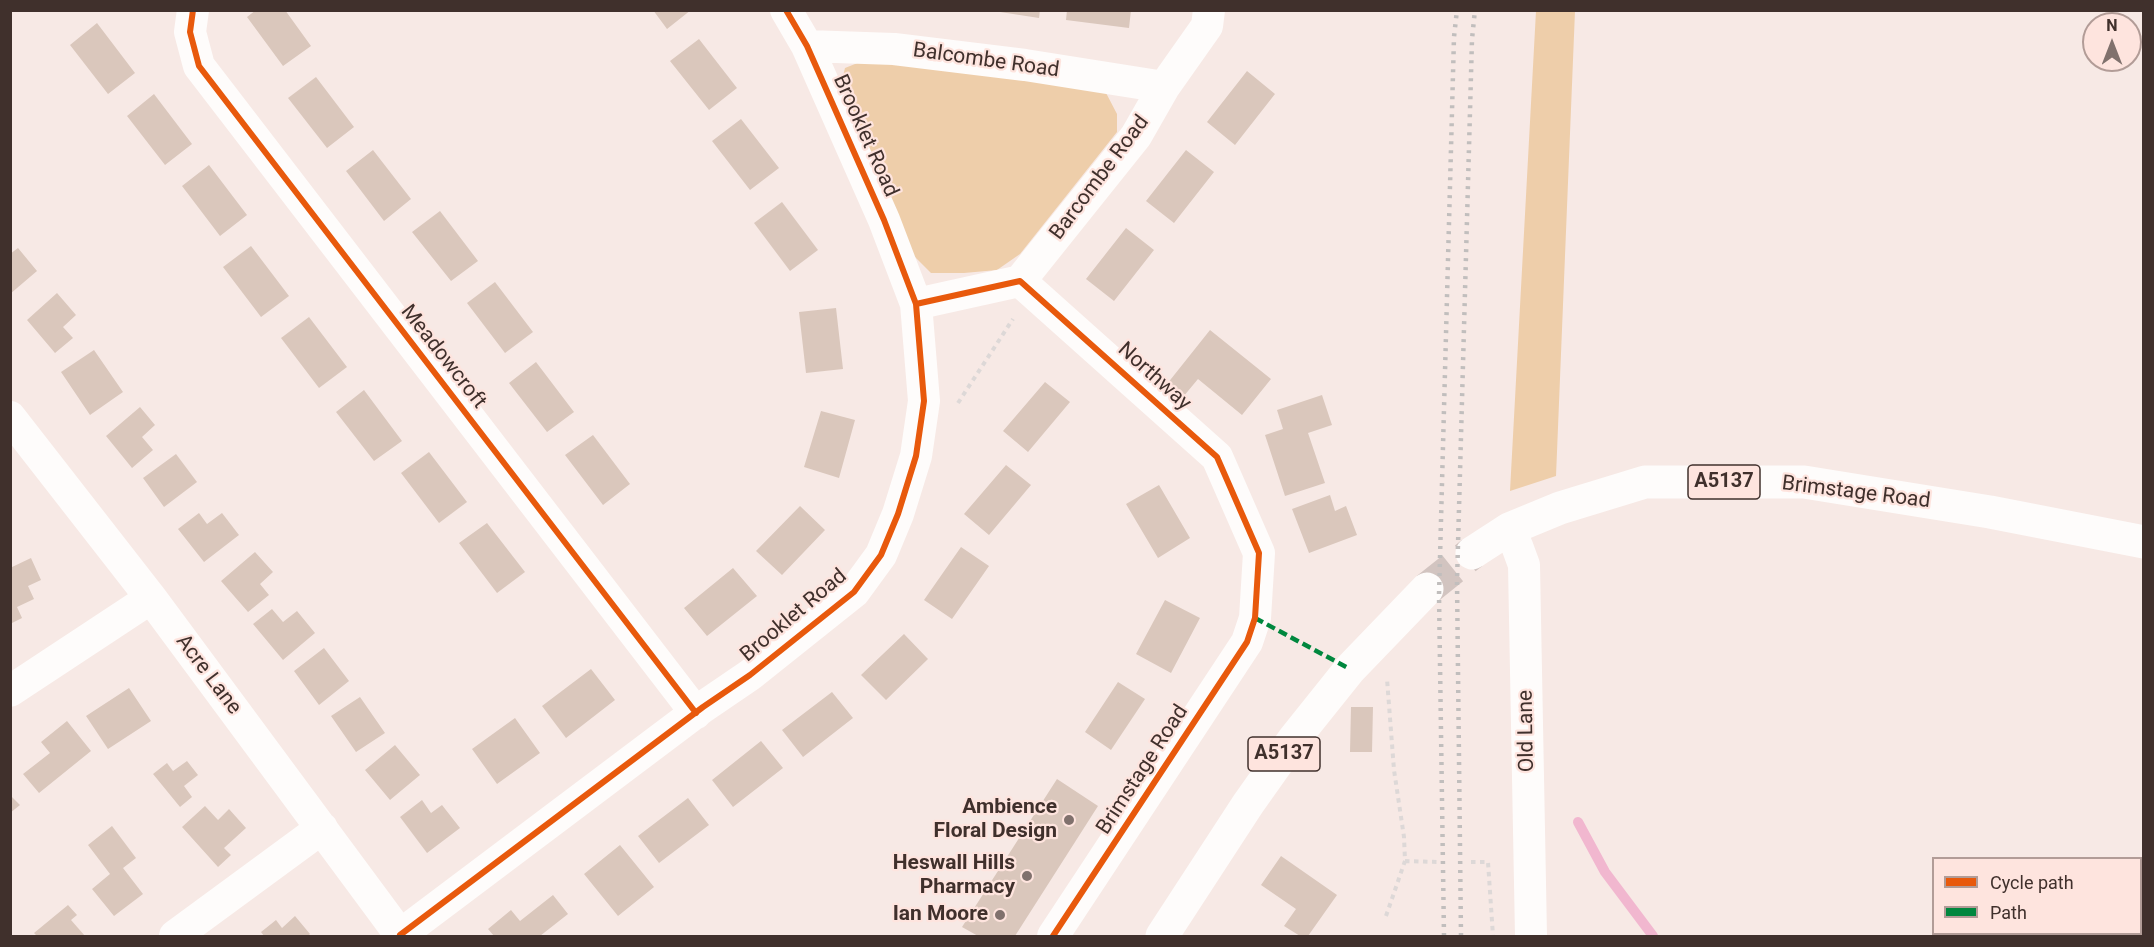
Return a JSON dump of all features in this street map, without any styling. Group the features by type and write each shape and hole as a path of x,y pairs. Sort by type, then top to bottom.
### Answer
{"main road":[{"name":"Brimstage Road","path":"1472,553 1509,529 1560,508 1646,482 1804,482 1990,512 2144,542"},
{"name":"A5137","path":"1162,936 1248,804 1294,739 1350,669 1427,589"}],"street":[{"name":"Meadowcroft","path":"193,10 190,32 199,66 696,713"},
{"name":"Brooklet Road","path":"401,936 696,713 750,675 854,592 881,555 898,514 916,456 924,401 916,304 884,220 807,46 786,10"},
{"name":"Barcombe Road","path":"1026,286 1136,136 1164,87 1207,26 1209,10"},
{"name":"Balcombe Road","path":"807,46 906,50 1025,65 1164,87"},
{"path":"916,304 1026,286"},
{"name":"Northway","path":"1026,286 1217,457 1259,553 1255,618"},
{"name":"Acre Lane","path":"10,417 152,598 401,936"},
{"name":"Old Lane","path":"1509,529 1524,565 1531,936"},
{"path":"10,691 152,598"},
{"name":"Brimstage Road","path":"1053,936 1247,642 1255,618"},
{"path":"176,936 322,828"}],"path":[{"path":"952,410 1026,286"},
{"path":"1383,633 1394,770 1404,837 1405,861 1386,916"},
{"path":"1405,861 1438,862"},
{"path":"1471,862 1488,862 1493,936"}],"shaded area":[{"path":"1536,11 1575,11 1556,476 1510,491"},
{"path":"870,58 1105,91 1117,114 1117,132 1020,254 997,270 931,273 908,250 840,88 845,68"}],"building":[{"path":"256,10 285,10 311,46 283,66 247,17"},
{"path":"653,10 691,10 667,29"},
{"path":"987,10 1040,10 1039,18"},
{"path":"1067,10 1131,10 1129,28 1066,20"},
{"path":"97,23 135,73 108,94 70,45"},
{"path":"699,39 737,88 709,110 670,61"},
{"path":"1247,71 1275,94 1235,145 1207,122"},
{"path":"316,77 354,127 327,148 288,98"},
{"path":"154,94 192,144 165,165 127,116"},
{"path":"741,119 779,168 750,190 712,141"},
{"path":"373,150 411,199 384,221 346,171"},
{"path":"1186,150 1214,172 1174,223 1146,201"},
{"path":"209,165 247,215 220,236 182,186"},
{"path":"782,202 818,250 790,271 754,223"},
{"path":"440,211 478,261 451,281 412,232"},
{"path":"1126,228 1154,250 1114,301 1086,279"},
{"path":"251,246 289,296 261,317 223,267"},
{"path":"18,248 37,271 10,294 10,254"},
{"path":"495,282 533,332 505,353 467,303"},
{"path":"57,293 76,315 63,327 73,338 55,353 27,320"},
{"path":"836,308 843,369 806,373 799,312"},
{"path":"309,317 347,367 319,388 281,338"},
{"path":"1210,330 1271,379 1242,415 1198,379 1183,397 1167,384"},
{"path":"94,350 123,392 90,415 61,372"},
{"path":"536,362 574,412 547,432 509,383"},
{"path":"1045,382 1070,402 1028,452 1003,431"},
{"path":"364,390 402,441 374,461 336,412"},
{"path":"1322,395 1332,425 1308,433 1325,483 1285,496 1265,435 1283,429 1277,410"},
{"path":"140,407 155,425 142,437 153,450 132,468 106,436"},
{"path":"821,411 855,420 839,478 804,467"},
{"path":"593,435 630,484 603,505 565,455"},
{"path":"429,452 467,502 439,523 401,473"},
{"path":"176,454 197,482 164,507 143,478"},
{"path":"1006,465 1031,485 989,535 964,514"},
{"path":"1159,485 1190,538 1158,558 1126,504"},
{"path":"1330,495 1335,511 1346,506 1357,535 1309,553 1292,509"},
{"path":"800,506 825,530 782,575 756,551"},
{"path":"199,513 207,524 222,513 239,535 204,562 178,529"},
{"path":"487,523 525,572 497,593 459,543"},
{"path":"961,547 989,566 952,619 924,600"},
{"path":"255,552 273,572 260,584 269,595 248,612 221,581"},
{"path":"31,558 41,580 28,586 34,599 17,607 22,618 10,624 10,568"},
{"path":"733,568 757,596 707,636 684,608"},
{"path":"1165,600 1200,618 1171,673 1136,654"},
{"path":"272,609 283,622 297,611 315,633 283,660 253,624"},
{"path":"904,634 928,659 886,700 861,675"},
{"path":"324,648 349,681 319,705 294,671"},
{"path":"591,669 615,700 566,738 542,706"},
{"path":"1118,682 1145,699 1111,750 1085,732"},
{"path":"129,688 151,721 108,749 86,716"},
{"path":"832,692 853,718 803,757 782,730"},
{"path":"360,697 385,733 356,752 331,716"},
{"path":"1351,707 1373,707 1372,752 1350,752"},
{"path":"515,718 540,753 497,784 472,749"},
{"path":"67,721 91,751 39,793 23,774 50,753 41,742"},
{"path":"761,741 783,768 733,807 712,780"},
{"path":"395,745 420,775 390,800 365,770"},
{"path":"187,761 198,775 184,786 192,797 180,807 153,774 167,763 173,771"},
{"path":"1057,779 1098,806 1015,936 978,936 962,927"},
{"path":"10,795 20,805 10,813"},
{"path":"688,798 709,825 659,863 638,836"},
{"path":"422,800 431,813 442,805 460,828 427,853 400,817"},
{"path":"205,806 218,820 229,809 246,828 224,848 231,855 218,867 182,827"},
{"path":"112,826 136,858 123,868 143,894 114,916 92,889 110,874 88,845"},
{"path":"620,845 654,887 618,916 584,874"},
{"path":"1281,856 1337,895 1308,936 1300,936 1284,926 1296,909 1261,885"},
{"path":"553,895 568,914 540,936 494,936 488,929 511,910 520,921"},
{"path":"68,905 77,915 71,920 85,936 37,936 34,933"},
{"path":"295,916 310,934 308,936 264,936 261,932 276,920 282,928"}],"waterway":[{"path":"1578,822 1605,872 1653,936"}],"tunnel":[{"path":"1427,589 1472,553"}],"railway":[{"path":"1444,936 1439,595 1454,37 1457,10"},
{"path":"1461,936 1457,581 1472,39 1475,10"}],"marked path":[{"path":"1255,618 1350,669"}],"cycle path":[{"path":"193,10 190,32 199,66 696,713"},
{"path":"400,935 703,707 750,675 854,592 881,555 898,514 916,456 924,401 916,304 884,220 807,46 786,10"},
{"path":"916,304 1020,281 1217,457 1259,553 1255,618 1247,642 1053,936"}],"place":[{"name":"Ambience Floral Design","path":"1069,820"},
{"name":"Heswall Hills Pharmacy","path":"1027,876"},
{"name":"Ian Moore","path":"1000,915"}]}
